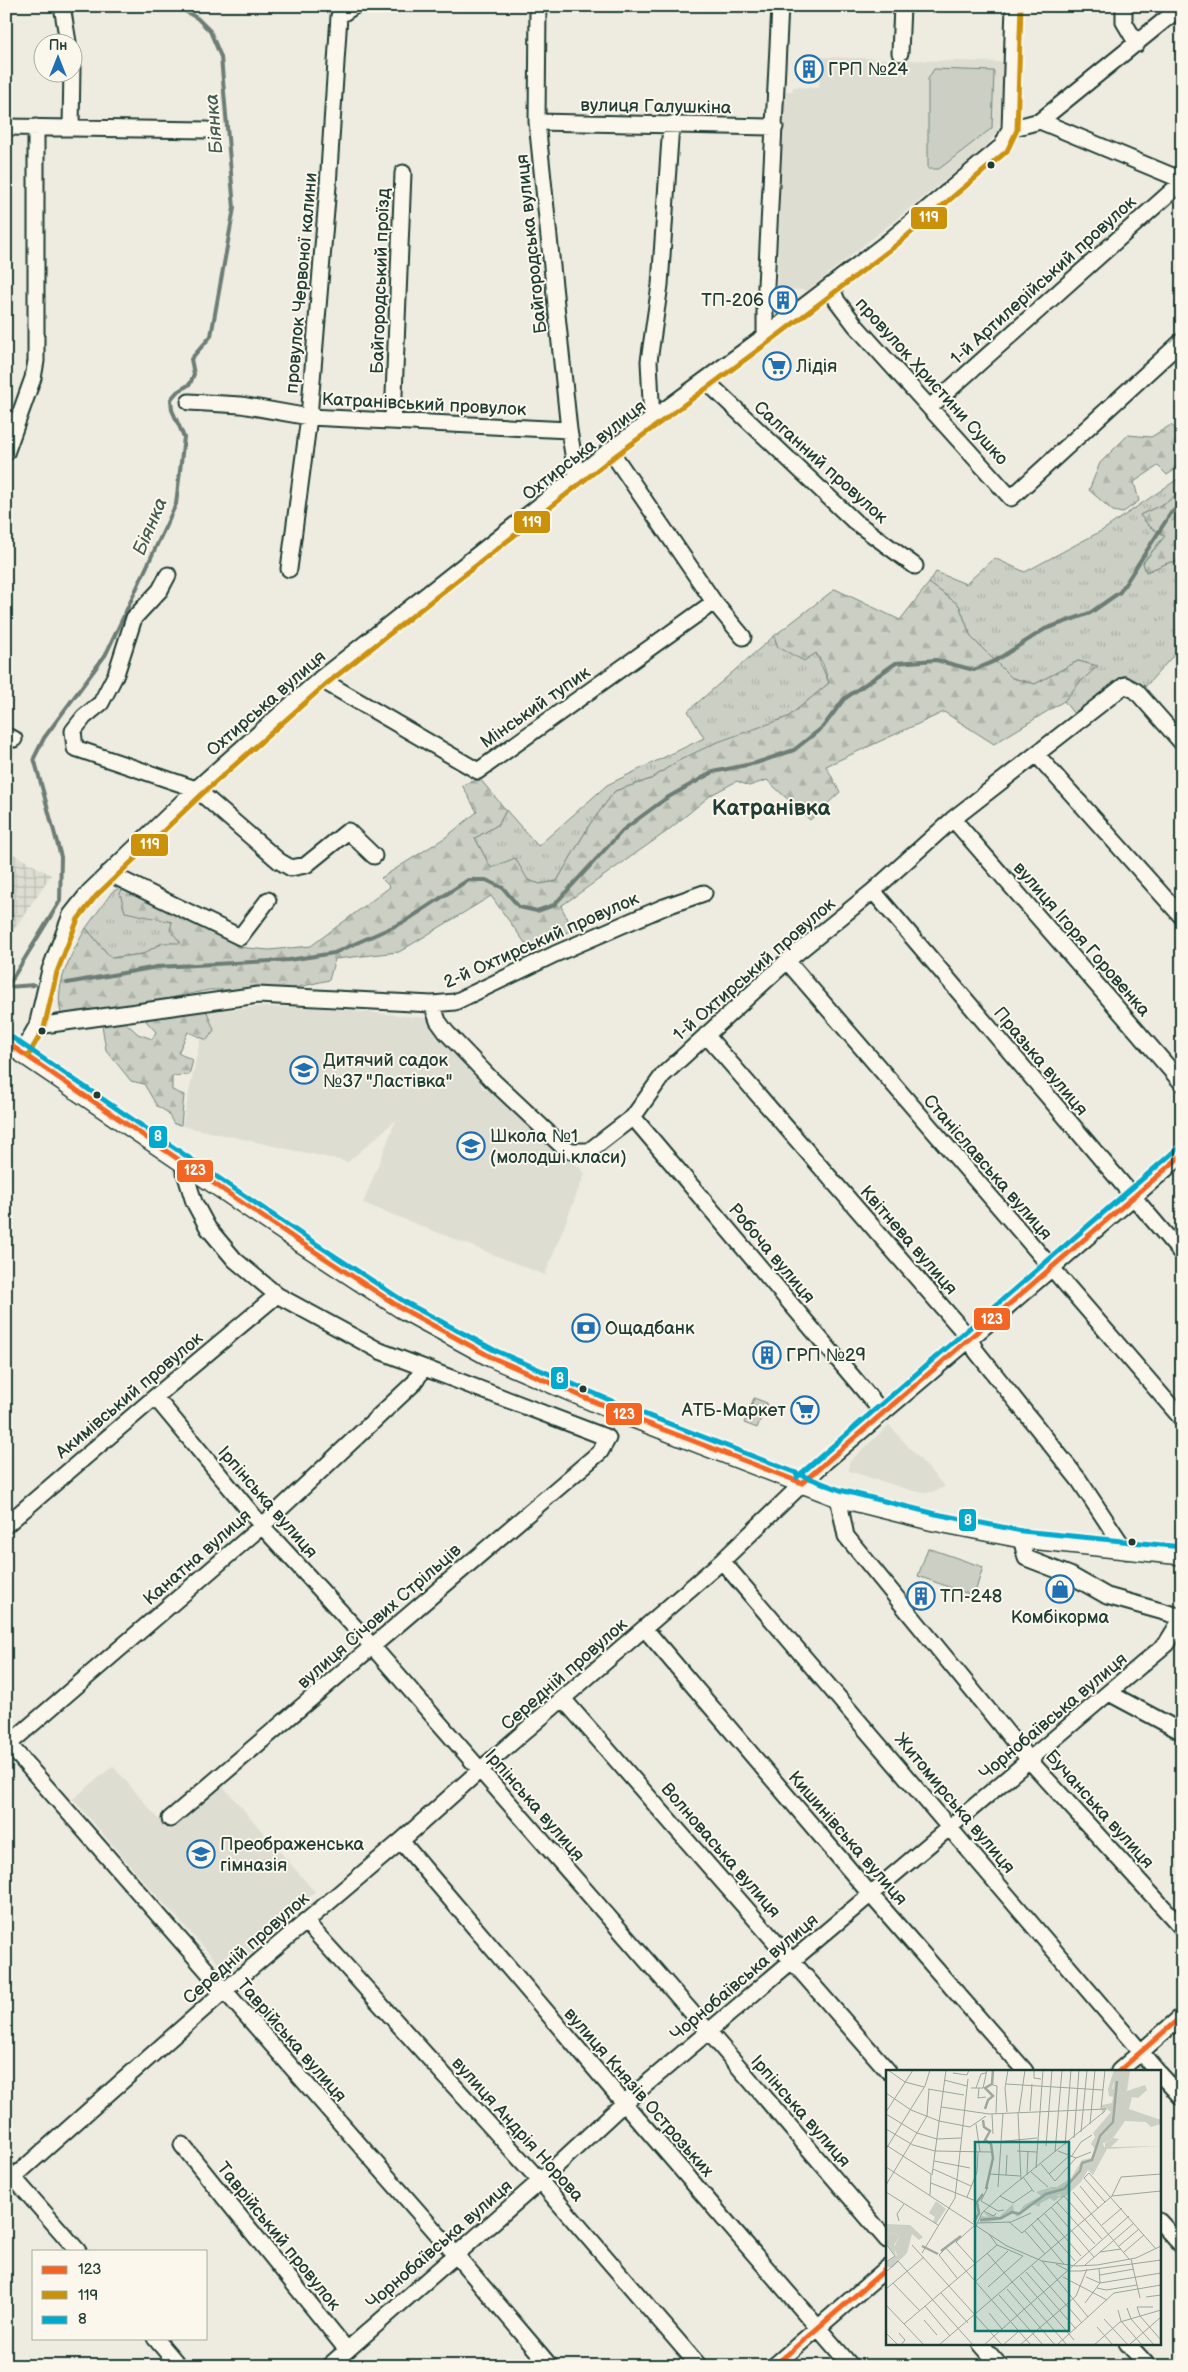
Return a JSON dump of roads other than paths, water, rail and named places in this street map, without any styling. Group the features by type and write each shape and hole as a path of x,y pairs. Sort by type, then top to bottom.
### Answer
{"main road":[{"path":"11,1047 400,1308 491,1357 618,1412 838,1497 934,1522 1021,1538 1126,1551 1182,1555"}],"street":[{"path":"62,6 66,32"},
{"name":"провулок Червоної калини","path":"289,569 309,417 328,186 339,16 354,6"},
{"name":"Байгородська вулиця","path":"538,6 537,122 569,430 577,478"},
{"path":"765,336 764,306 780,6"},
{"path":"900,53 902,6"},
{"path":"1014,6 1010,129 1040,121 1182,6"},
{"path":"1124,6 1124,22 1137,44"},
{"path":"71,128 72,82"},
{"path":"1040,121 1182,181"},
{"name":"вулиця Галушкіна","path":"537,122 775,127"},
{"path":"652,421 649,361 660,285 671,124"},
{"path":"6,127 207,130"},
{"path":"6,453 33,378 36,361 36,127"},
{"name":"Охтирська вулиця","path":"11,1047 37,1026 50,970 71,915 90,891 196,789 320,679 577,478 610,450 652,421 765,336 889,240 1002,146 1010,129"},
{"name":"Байгородський проїзд","path":"393,419 403,173"},
{"name":"1-й Артилерійський провулок","path":"930,407 1182,181"},
{"name":"провулок Христини Сушко","path":"831,286 837,301 856,326 1011,498 1182,341"},
{"name":"Салганний провулок","path":"705,380 854,521 915,566"},
{"name":"Катранівський провулок","path":"189,402 241,405 309,417 393,419 569,430"},
{"path":"610,450 714,602 742,637"},
{"path":"168,575 160,590 134,618 116,674 101,703 84,717 73,731 75,748 196,789 279,861 291,868 306,865 348,831 374,856"},
{"name":"Мінський тупик","path":"320,679 478,771 714,602"},
{"name":"1-й Охтирський провулок","path":"432,1004 438,1021 446,1032 491,1079 561,1144 571,1151 589,1151 633,1117 663,1075 786,961 873,891 953,819 1125,685 1136,691 1182,743"},
{"path":"1037,755 1182,917"},
{"name":"вулиця Ігоря Горовенка","path":"953,819 1182,1083"},
{"path":"108,873 240,937 268,900"},
{"name":"Празька вулиця","path":"873,891 1182,1254"},
{"name":"2-й Охтирський провулок","path":"37,1026 258,995 432,1004 455,1002 555,954 664,907 704,893"},
{"name":"Станіславська вулиця","path":"786,961 1050,1269 1182,1419"},
{"name":"Квітнева вулиця","path":"706,1035 970,1339 976,1352 1078,1480 1126,1551"},
{"name":"Робоча вулиця","path":"633,1117 883,1413"},
{"name":"Середній провулок","path":"9,2177 401,1841 480,1770 564,1700 722,1561 802,1483 1182,1155"},
{"path":"181,1160 194,1202 208,1228 236,1260 277,1295 380,1350 423,1368"},
{"name":"Акимівський провулок","path":"6,1525 277,1295"},
{"name":"вулиця Січових Стрільців","path":"170,1819 600,1452 608,1438 423,1368"},
{"name":"Канатна вулиця","path":"8,1742 262,1526 415,1382 423,1368"},
{"name":"Ірпінська вулиця","path":"155,1397 262,1526 372,1646 708,2031 886,2239"},
{"name":"Бучанська вулиця","path":"838,1497 846,1536 1030,1761 1182,1928"},
{"path":"1021,1538 1026,1558 1070,1575 1107,1596 1182,1617"},
{"name":"Житомирська вулиця","path":"722,1561 1156,2070"},
{"name":"Чорнобаївська вулиця","path":"329,2366 708,2031 871,1895 950,1826 1030,1761 1166,1644 1182,1617"},
{"name":"Кишинівська вулиця","path":"645,1628 871,1895 1024,2070"},
{"path":"1109,1693 1182,1732"},
{"name":"Волноваська вулиця","path":"564,1700 887,2070"},
{"name":"Таврійська вулиця","path":"8,1742 456,2254 550,2366"},
{"name":"вулиця Князів Острозьких","path":"401,1841 624,2104 851,2366"},
{"name":"вулиця Андрія Норова","path":"306,1921 540,2181 699,2366"},
{"path":"1120,2070 1182,2016"},
{"name":"Житомирська вулиця","path":"1160,2074 1182,2098"},
{"name":"Таврійський провулок","path":"182,2145 346,2350"},
{"path":"9,2177 77,2250"},
{"path":"1160,2222 1182,2246"},
{"path":"774,2366 886,2269"},
{"path":"157,2340 179,2366"},
{"path":"981,2344 1000,2366"},
{"path":"1128,2344 1148,2366"}],"waterway":[{"name":"Біянка","path":"6,989 60,901 61,857 34,758 44,738 106,654 176,504 184,437 172,410 171,399 177,392 190,384 194,374 191,359 211,336 234,208 221,57 210,31 197,18 176,6"},
{"path":"67,983 157,967 289,960 334,953 404,922 468,880 486,880 503,888 519,907 537,911 554,905 623,830 665,799 713,772 756,763 794,750 823,727 844,699 896,663 936,660 974,670 995,661 1045,629 1090,613 1120,592 1171,513 1182,504"},
{"path":"8,987 34,985"}],"place":[{"name":"ГРП №24","path":"809,69"},
{"name":"ТП-206","path":"783,300"},
{"name":"Лідія","path":"777,366"},
{"name":"Дитячий садок №37 \"Ластівка\"","path":"304,1070"},
{"name":"Школа №1 (молодші класи)","path":"471,1146"},
{"name":"Ощадбанк","path":"586,1328"},
{"name":"ГРП №29","path":"767,1355"},
{"name":"АТБ-Маркет","path":"805,1410"},
{"name":"Комбікорма","path":"1060,1589"},
{"name":"ТП-248","path":"921,1596"},
{"name":"Преображенська гімназія","path":"201,1854"}],"district":[{"name":"Катранівка","path":"771,807"}]}
